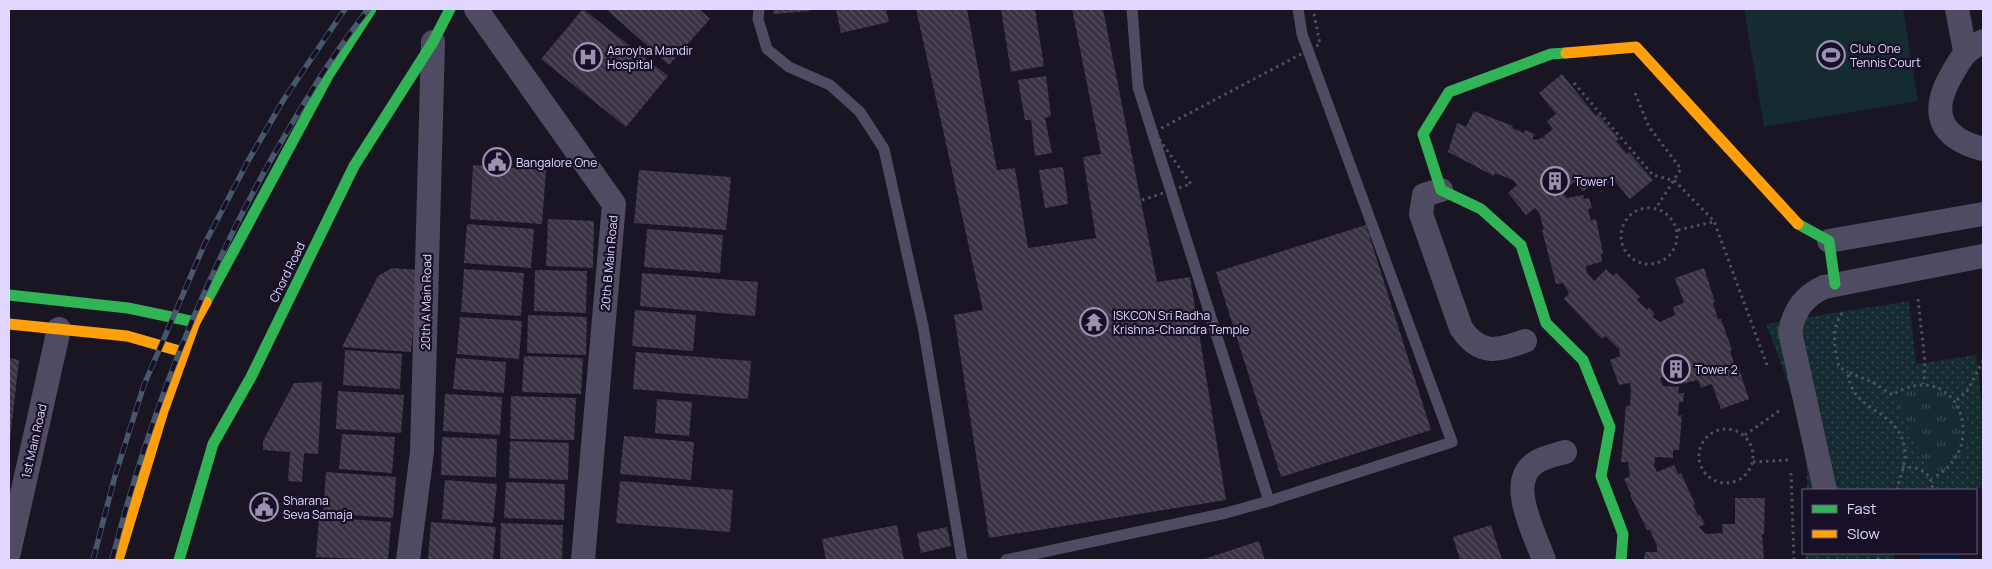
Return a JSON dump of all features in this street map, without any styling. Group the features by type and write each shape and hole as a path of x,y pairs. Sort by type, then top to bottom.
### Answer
{"street":[{"path":"118,560 182,352 195,322 325,82 372,9"},
{"name":"Chord Road","path":"179,560 213,444 251,377 354,166 432,42 450,9"},
{"name":"20th B Main Road","path":"476,9 614,204 582,560"},
{"path":"1957,9 1974,46 1941,92 1939,104 1941,117 1946,128 1955,138 1967,145 1983,149"},
{"name":"20th A Main Road","path":"408,560 422,452 432,42"},
{"path":"1441,190 1423,134 1449,92 1551,54 1636,47 1796,224 1829,241 1983,214"},
{"path":"1525,341 1498,351 1487,350 1467,338 1461,328 1421,214 1424,196 1441,190 1481,209 1521,245 1546,323 1583,360 1610,427 1601,476 1623,534 1622,560"},
{"path":"1829,241 1835,284"},
{"path":"1825,489 1790,332 1794,314 1804,299 1813,292 1835,284 1983,256"},
{"path":"9,295 128,308 195,322"},
{"path":"9,324 127,336 182,352"},
{"name":"1st Main Road","path":"9,552 59,329"},
{"path":"1544,560 1523,500 1521,488 1523,476 1536,461 1564,452"}],"lane":[{"path":"759,9 758,19 767,49 789,66 830,85 860,112 884,149 922,326 962,560"},
{"path":"1132,9 1138,87 1269,501"},
{"path":"1006,560 1226,513 1452,442 1302,34 1298,9"}],"path":[{"path":"1142,200 1191,184 1154,132 1320,44 1313,9"},
{"path":"1571,80 1653,175 1675,181 1714,221 1769,371"},
{"path":"1632,85 1649,127 1681,169 1656,208"},
{"path":"1645,208 1656,208 1665,212 1673,220 1678,230 1678,240 1674,252 1665,261 1653,265 1640,264 1623,249 1620,238 1626,219 1635,212 1645,208"},
{"path":"1678,230 1714,221"},
{"path":"1918,299 1925,362 1924,384"},
{"path":"1957,400 1967,391 1983,361"},
{"path":"1897,489 1905,455 1903,439 1894,423 1854,394 1848,372 1874,383 1892,395 1903,388 1924,384 1944,389 1964,409"},
{"path":"1745,435 1783,409 1784,417"},
{"path":"1727,428 1745,435 1754,453 1753,462 1743,477 1727,483 1716,481 1706,475 1700,465 1699,454 1701,444 1707,435 1727,428"},
{"path":"1789,452 1794,560"},
{"path":"1753,462 1790,460"},
{"path":"1932,478 1946,473 1957,464"},
{"path":"1902,467 1915,467 1932,478"},
{"path":"1932,478 1933,489"}],"green space":[{"name":"Club One Tennis Court","path":"1744,9 1903,9 1918,101 1764,127"},
{"path":"1909,301 1916,364 1976,355 1983,413 1983,487 1972,489 1807,489 1807,468 1800,426 1788,385 1766,324"},
{"path":"1917,384 1938,388 1954,397 1964,409 1969,424 1969,439 1962,454 1950,468 1932,478 1892,395 1903,388"},
{"path":"1805,554 1894,554 1895,560 1805,560"}],"water":[{"path":"1923,554 1959,554 1964,560 1918,560"}],"building":[{"path":"583,9 668,76 626,127 541,59"},
{"path":"606,9 699,9 710,19 669,65"},
{"path":"774,9 810,9 810,11 773,14"},
{"path":"836,9 886,9 889,22 841,33"},
{"path":"916,9 967,9 997,170 1015,168 1028,248 1096,238 1083,157 1101,154 1072,9 1103,9 1157,282 1190,277 1226,500 989,538 954,315 983,310"},
{"path":"1001,9 1035,9 1044,66 1011,72"},
{"path":"1562,74 1596,116 1598,114 1619,139 1616,141 1627,154 1629,152 1653,180 1630,199 1613,179 1603,187 1598,181 1583,191 1574,182 1562,192 1567,198 1583,195 1584,199 1589,198 1592,208 1588,209 1591,221 1596,219 1603,253 1601,254 1602,262 1586,266 1587,273 1594,281 1606,269 1613,276 1616,273 1640,297 1637,300 1647,310 1649,307 1655,314 1652,317 1660,322 1675,315 1673,307 1684,303 1675,278 1704,268 1715,302 1713,303 1718,319 1721,319 1732,350 1730,351 1735,367 1738,366 1749,399 1721,409 1712,384 1701,388 1698,380 1680,384 1676,373 1660,378 1663,386 1679,387 1678,393 1684,393 1683,402 1679,402 1678,416 1682,415 1679,450 1673,450 1673,458 1655,457 1654,466 1657,472 1674,465 1678,474 1681,473 1695,504 1693,505 1698,516 1700,515 1705,524 1699,527 1706,534 1723,533 1722,524 1735,524 1735,498 1765,498 1764,534 1762,534 1764,560 1644,560 1645,552 1657,552 1657,546 1650,530 1647,530 1624,479 1630,476 1628,462 1621,462 1626,406 1630,406 1631,390 1630,383 1619,385 1610,360 1620,356 1619,349 1605,336 1602,339 1564,299 1569,293 1563,283 1556,284 1539,212 1535,208 1526,215 1508,193 1517,185 1513,180 1495,173 1494,176 1448,152 1457,123 1466,127 1474,111 1513,126 1512,128 1524,133 1525,130 1535,134 1532,139 1545,137 1553,129 1547,121 1556,114 1539,93"},
{"path":"1046,76 1051,116 1045,118 1052,153 1035,156 1031,120 1025,120 1018,80"},
{"path":"473,165 546,170 542,224 470,219"},
{"path":"1063,167 1068,204 1045,208 1039,170"},
{"path":"639,170 731,177 726,230 634,223"},
{"path":"548,219 594,221 593,268 546,266"},
{"path":"467,224 534,229 531,268 464,263"},
{"path":"1366,225 1431,430 1281,477 1216,272"},
{"path":"647,229 723,235 720,273 644,267"},
{"path":"392,268 419,270 411,352 342,347 378,276"},
{"path":"464,269 524,273 521,316 461,312"},
{"path":"535,270 587,271 586,313 534,311"},
{"path":"642,273 758,282 755,316 640,306"},
{"path":"635,310 696,315 693,351 632,346"},
{"path":"528,315 587,317 586,355 527,353"},
{"path":"460,317 522,321 519,359 457,354"},
{"path":"345,350 402,354 400,389 343,385"},
{"path":"636,352 751,361 748,399 633,389"},
{"path":"524,356 583,358 581,394 522,392"},
{"path":"9,358 19,360 10,440 9,440"},
{"path":"456,358 506,362 504,393 453,389"},
{"path":"322,382 318,454 304,453 302,482 288,481 290,452 263,450 263,441 294,383"},
{"path":"338,391 404,395 401,433 336,429"},
{"path":"445,394 502,397 500,435 443,431"},
{"path":"511,396 576,398 574,440 510,439"},
{"path":"657,399 692,402 689,436 655,433"},
{"path":"342,434 395,437 392,473 339,469"},
{"path":"624,436 694,442 691,480 620,474"},
{"path":"442,437 497,439 496,477 441,475"},
{"path":"510,441 569,443 568,480 509,478"},
{"path":"326,472 396,477 393,518 323,513"},
{"path":"445,480 497,484 493,523 442,519"},
{"path":"620,481 733,490 730,532 616,523"},
{"path":"506,482 565,484 564,520 504,518"},
{"path":"319,517 391,522 388,560 316,557"},
{"path":"431,522 496,527 493,560 428,560"},
{"path":"501,523 563,525 562,560 500,560"},
{"path":"897,525 904,560 826,560 822,539"},
{"path":"1491,525 1502,560 1460,560 1453,537"},
{"path":"947,527 951,546 921,553 917,533"},
{"path":"1259,541 1265,560 1201,560"}],"railway":[{"path":"93,560 115,476 144,385 205,243 248,161 284,99 345,9"},
{"path":"112,560 145,447 164,391 209,282 234,229 291,125 337,51 369,9"}],"traffic: fast":[{"path":"206,302 329,74 371,9"},
{"path":"179,560 213,444 251,377 354,166 433,42 450,9"},
{"path":"1566,53 1551,54 1449,92 1423,134 1441,190 1481,209 1521,245 1546,323 1583,360 1610,427 1601,476 1623,534 1621,560"},
{"path":"1798,224 1829,241 1835,284"},
{"path":"9,295 128,308 195,322"}],"traffic: slow":[{"path":"1566,53 1636,47 1798,224"},
{"path":"118,560 163,411 195,322 206,302"},
{"path":"9,324 127,336 183,352"}],"place":[{"name":"Club One Tennis Court","path":"1831,55"},
{"name":"Aaroyha Mandir Hospital","path":"588,57"},
{"name":"Bangalore One","path":"497,162"},
{"name":"Tower 1","path":"1555,181"},
{"name":"ISKCON Sri Radha Krishna-Chandra Temple","path":"1094,322"},
{"name":"Tower 2","path":"1676,369"},
{"name":"Sharana Seva Samaja","path":"264,507"}]}
